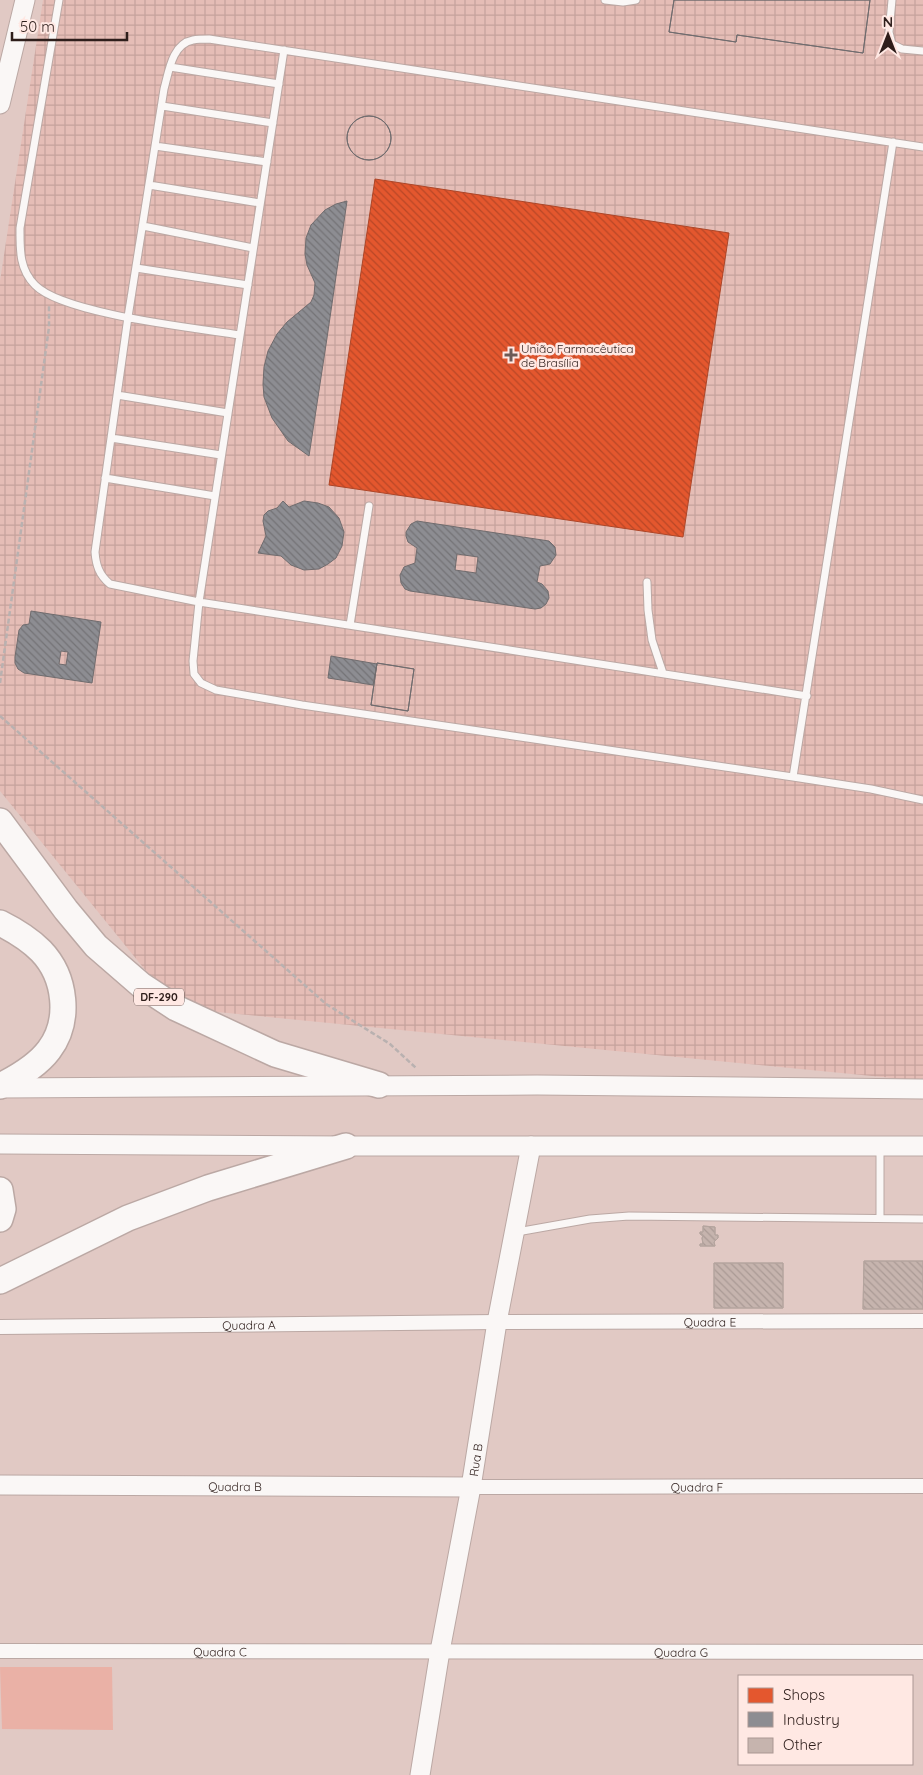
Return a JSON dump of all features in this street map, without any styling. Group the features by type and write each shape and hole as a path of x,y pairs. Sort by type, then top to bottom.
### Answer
{"highway":[{"name":"DF-290","path":"0,821 66,910 96,946 141,985 176,1008 275,1054 379,1085"},
{"path":"0,923 42,952 57,977 62,992 63,1013 60,1033 49,1050 36,1064 0,1087"},
{"path":"0,1281 128,1218 208,1188 346,1146"},
{"path":"0,1190 3,1209 0,1218"}],"main road":[{"path":"0,104 25,0"},
{"name":"DF-290","path":"0,1087 433,1085 923,1089"},
{"path":"0,1144 923,1146"},
{"name":"Rua B","path":"420,1775 498,1322 531,1146"},
{"name":"Quadra B","path":"0,1485 471,1486"}],"street":[{"name":"Quadra E","path":"498,1322 923,1321"},
{"name":"Quadra A","path":"0,1327 498,1322"},
{"name":"Quadra F","path":"471,1486 923,1486"},
{"name":"Quadra C","path":"0,1651 440,1651"},
{"name":"Quadra G","path":"440,1651 923,1652"}],"lane":[{"path":"59,0 20,228 20,253 24,271 35,285 49,295 69,304 128,317 240,335"},
{"path":"605,0 623,2 636,0"},
{"path":"892,0 889,32 892,44 902,49 923,51"},
{"path":"807,696 199,602 110,584 102,578 95,552 128,317 155,146 170,67 178,48 191,40 209,39 923,147"},
{"path":"284,50 199,602 193,661 194,674 201,683 216,690 302,705 794,777 871,789 923,800"},
{"path":"170,67 279,84"},
{"path":"162,106 273,123"},
{"path":"794,777 893,142"},
{"path":"155,146 267,162"},
{"path":"149,185 260,203"},
{"path":"143,226 253,248"},
{"path":"136,268 248,285"},
{"path":"117,395 228,414"},
{"path":"111,438 221,455"},
{"path":"105,478 215,496"},
{"path":"350,625 369,506"},
{"path":"647,582 652,640 663,673"},
{"path":"880,1146 880,1218"},
{"path":"515,1232 590,1219 629,1216 923,1219"}],"path":[{"path":"0,683 49,326 49,295"},
{"path":"0,716 326,1004 390,1044 433,1085"}],"shaded area":[{"path":"43,0 923,0 923,1081 176,1008 0,791 0,281"},
{"path":"0,1667 112,1667 113,1730 2,1729"}],"building: Shops":[{"path":"375,179 729,233 683,537 329,485"}],"building: Industry":[{"path":"674,0 870,0 863,53 737,35 736,42 669,32"},
{"path":"674,0 870,0 863,53 737,35 736,42 669,32"},
{"path":"369,116 381,120 387,126 391,138 387,150 381,156 369,160 357,156 351,150 347,138 351,126 357,120"},
{"path":"369,116 381,120 387,126 391,138 387,150 381,156 369,160 357,156 351,150 347,138 351,126 357,120"},
{"path":"347,201 309,456 288,441 272,418 264,397 264,367 268,351 277,334 287,322 311,302 314,295 315,283 307,265 305,254 306,238 311,225 325,210"},
{"path":"283,501 289,507 304,501 329,507 339,518 344,532 342,546 336,558 319,569 304,570 291,565 281,556 258,553 266,536 263,521 264,515 268,511 277,508"},
{"path":"417,521 549,541 555,547 556,555 550,564 540,566 537,582 542,584 548,591 549,598 546,604 541,608 535,609 405,589 401,583 400,575 404,567 415,563 417,548 408,542 406,536 406,532 411,524","holes":["457,554 478,557 476,573 455,570"]},
{"path":"31,611 101,622 92,683 24,673 18,669 15,657 19,630 23,625 29,624","holes":["61,651 68,652 66,665 59,664"]},
{"path":"331,656 377,664 373,685 328,678"},
{"path":"377,663 414,669 408,711 371,705"},
{"path":"377,663 414,669 408,711 371,705"}],"building: Other":[{"path":"703,1226 715,1227 715,1235 718,1235 718,1238 714,1242 715,1246 700,1246 700,1244 703,1244 703,1236 700,1232 703,1232"},
{"path":"703,1226 715,1227 715,1235 718,1235 718,1238 714,1242 715,1246 700,1246 700,1244 703,1244 703,1236 700,1232 703,1232"},
{"path":"864,1261 923,1261 923,1309 863,1309"},
{"path":"864,1261 923,1261 923,1309 863,1309"},
{"path":"714,1263 783,1263 783,1308 714,1308"},
{"path":"714,1263 783,1263 783,1308 714,1308"}],"place":[{"name":"União Farmacêutica de Brasília","path":"511,355"}]}
